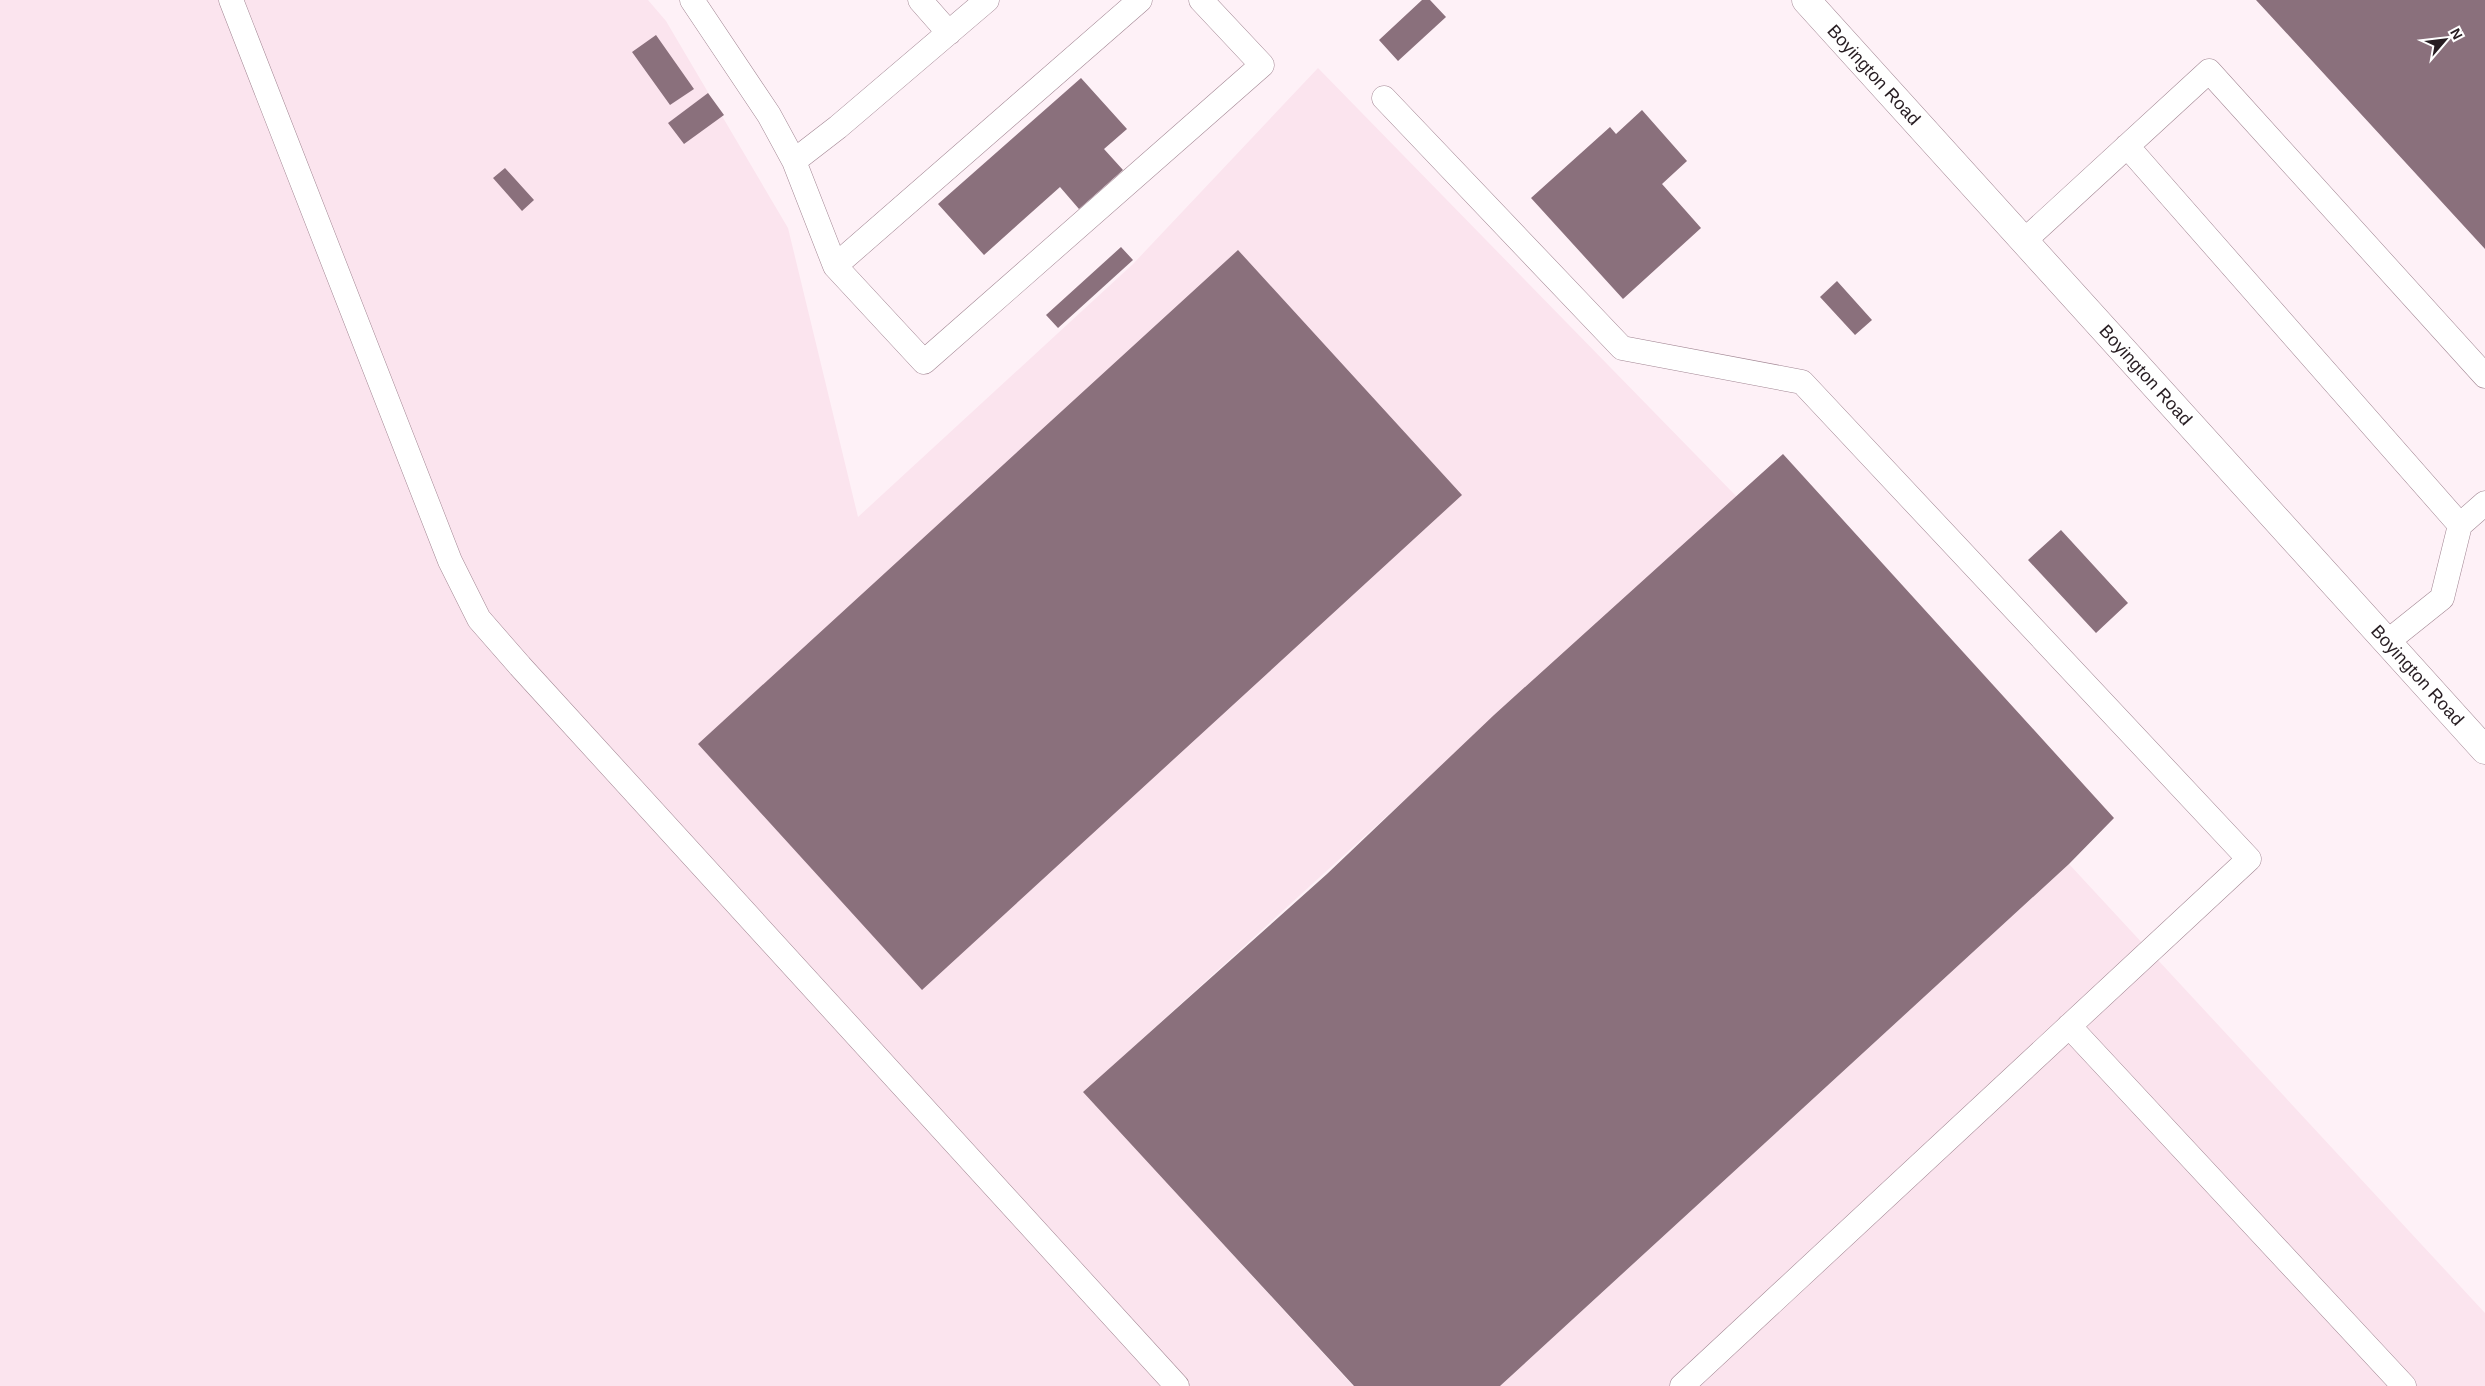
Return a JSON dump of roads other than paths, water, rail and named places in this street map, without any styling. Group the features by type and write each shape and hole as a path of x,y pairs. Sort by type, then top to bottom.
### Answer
{"street":[{"name":"Boyington Road","path":"1806,0 2485,750"}],"lane":[{"path":"231,0 450,561 479,619 553,703 1177,1386"},
{"path":"692,0 769,116 794,161 834,266 924,362 1262,65 1201,0"},
{"path":"920,0 949,33"},
{"path":"794,161 838,127 987,0"},
{"path":"834,266 1140,0"},
{"path":"2024,241 2209,71 2485,376"},
{"path":"1384,98 1622,348 1802,382 2249,859 1682,1386"},
{"path":"2127,146 2460,525"},
{"path":"2387,642 2442,598 2460,525 2485,503"},
{"path":"2069,1026 2404,1386"}]}
